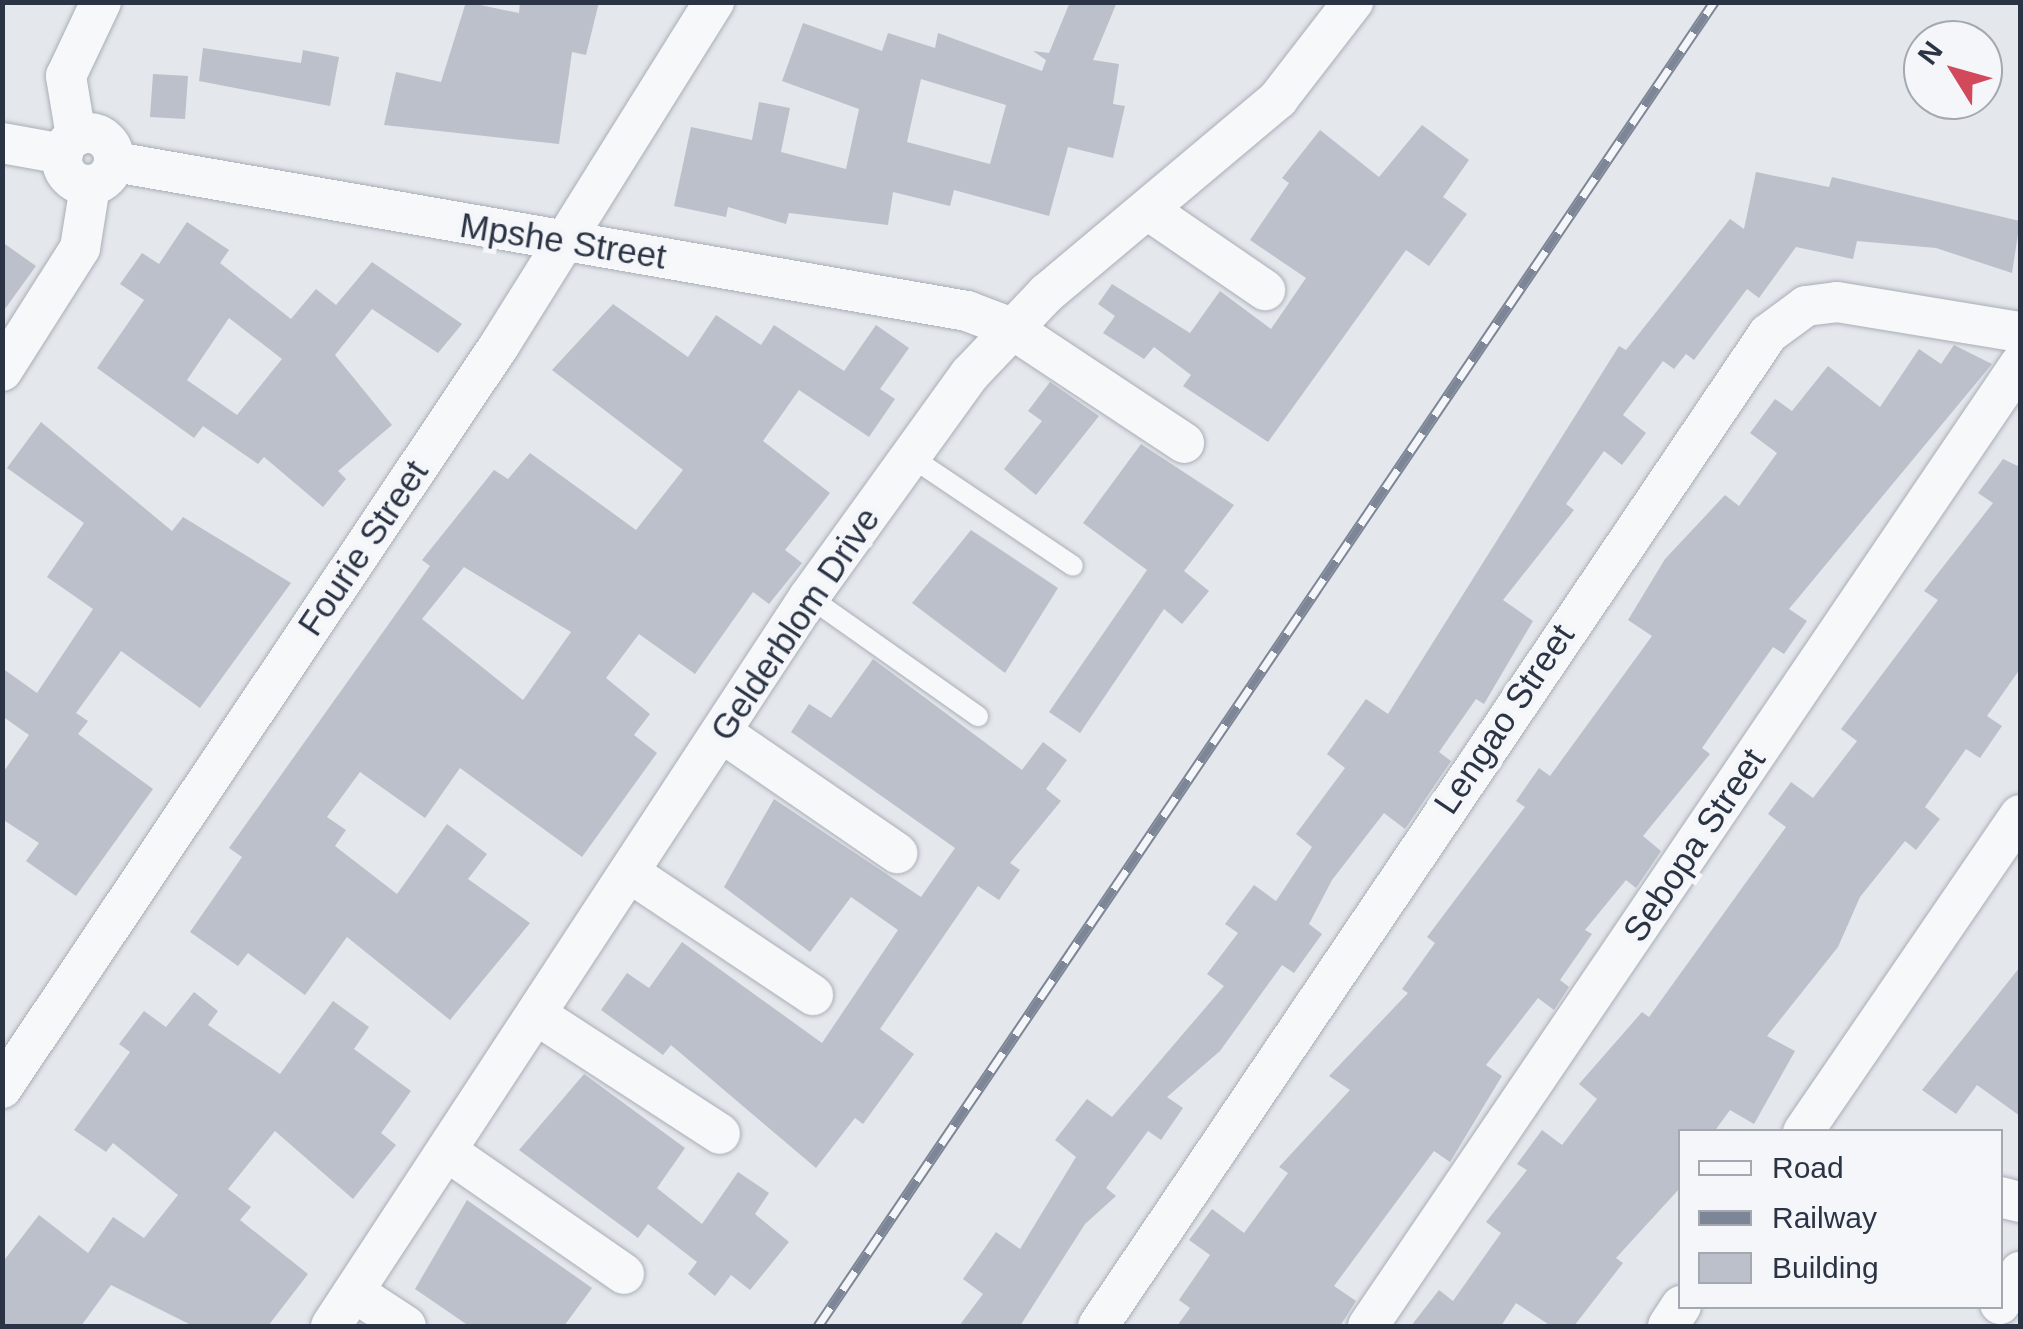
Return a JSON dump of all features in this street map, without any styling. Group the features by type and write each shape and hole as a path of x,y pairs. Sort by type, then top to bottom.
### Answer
{"street":[{"path":"69,145 66,76 101,2"},
{"name":"Fourie Street","path":"2,1088 561,242 714,2"},
{"name":"Gelderblom Drive","path":"331,1326 809,597 1009,327 1278,99 1353,2"},
{"path":"2,144 69,145 103,138 102,174 80,248 2,371"},
{"name":"Mpshe Street","path":"102,174 561,242 933,303 1009,327 1184,442"},
{"path":"1148,210 1265,290"},
{"name":"Lengao Street","path":"1098,1326 1768,334 1806,306 1837,302 2020,332"},
{"name":"Sebopa Street","path":"1368,1326 2020,364"},
{"path":"721,732 897,853"},
{"path":"1805,1129 2020,815"},
{"path":"630,873 814,995"},
{"path":"537,1015 720,1134"},
{"path":"448,1152 624,1274"},
{"path":"2003,1300 2020,1272"},
{"path":"354,1292 406,1326"}],"lane":[{"path":"912,457 1073,566"},
{"path":"809,597 978,716"}],"building":[{"path":"466,2 519,13 520,2 599,2 586,55 572,52 559,144 384,125 396,72 441,82"},
{"path":"1070,2 1117,2 1093,60 1119,64 1113,104 1125,106 1113,158 1068,147 1049,216 954,190 950,206 893,192 888,225 789,213 786,224 728,207 726,217 674,206 691,127 752,140 759,102 790,108 781,152 846,169 859,109 782,81 803,23 882,51 888,33 935,48 938,33 1042,71 1046,60 1033,51 1049,53","holes":["921,79 1006,105 990,164 907,142"]},
{"path":"203,48 301,63 303,50 339,57 330,106 199,81"},
{"path":"153,74 188,76 185,119 150,117"},
{"path":"1422,125 1469,160 1443,197 1467,214 1429,266 1406,250 1268,442 1183,386 1191,375 1154,347 1144,359 1103,333 1115,316 1098,304 1112,284 1190,333 1220,291 1271,329 1306,278 1250,240 1289,183 1282,178 1320,130 1379,177"},
{"path":"1756,172 1829,187 1832,177 2020,221 2012,273 1936,248 1857,241 1853,259 1796,247 1759,298 1747,289 1694,360 1686,354 1674,369 1663,361 1623,415 1646,433 1622,465 1604,451 1566,504 1574,510 1503,600 1533,621 1484,704 1476,699 1439,752 1451,761 1405,829 1384,813 1332,880 1309,924 1322,934 1294,973 1282,965 1220,1051 1167,1097 1183,1108 1161,1140 1148,1131 1106,1188 1116,1196 1085,1224 1020,1326 959,1326 983,1294 963,1279 996,1232 1020,1249 1076,1157 1055,1140 1087,1099 1112,1117 1224,986 1207,974 1238,933 1225,924 1254,885 1276,901 1312,847 1296,834 1345,768 1327,754 1366,699 1388,714 1619,346 1626,350 1730,219 1744,229"},
{"path":"187,222 229,250 220,263 291,319 316,289 336,305 372,262 462,324 438,353 372,309 335,355 392,425 338,471 346,479 323,507 264,457 258,464 203,426 194,438 97,368 144,300 120,284 142,253 159,264","holes":["229,318 282,359 237,415 187,380"]},
{"path":"2,242 36,266 2,313"},
{"path":"613,304 688,357 716,315 761,345 774,325 844,371 876,325 909,348 880,389 895,399 869,437 799,390 763,441 830,493 785,550 802,563 769,604 753,592 695,674 639,634 606,678 650,714 634,735 657,753 582,857 460,768 425,818 360,772 327,817 346,830 335,846 397,894 447,824 487,854 468,879 530,923 450,1020 347,937 305,995 248,953 238,966 190,932 242,857 229,848 430,566 422,560 494,470 508,479 530,453 636,530 683,470 552,370","holes":["464,567 571,632 523,700 422,619"]},
{"path":"1954,345 1992,364 1789,609 1807,621 1784,654 1773,647 1702,748 1710,754 1643,836 1661,851 1636,888 1626,880 1585,930 1592,934 1560,980 1569,987 1554,1010 1538,998 1486,1065 1502,1076 1450,1162 1434,1151 1334,1286 1356,1301 1340,1326 1177,1326 1190,1308 1179,1300 1210,1255 1189,1240 1212,1209 1244,1233 1288,1173 1279,1167 1350,1090 1329,1076 1408,993 1402,989 1435,943 1427,937 1525,807 1516,801 1539,768 1550,776 1652,636 1628,620 1665,559 1725,495 1739,506 1777,453 1750,433 1775,399 1792,411 1828,366 1880,407 1919,349 1941,364"},
{"path":"1050,382 1099,416 1036,495 1004,469 1042,421 1028,411"},
{"path":"41,422 172,531 183,517 291,583 200,708 121,651 76,713 88,721 78,734 153,789 76,896 26,861 39,843 2,819 2,774 29,735 2,716 2,668 37,693 93,609 47,577 84,523 7,468"},
{"path":"1141,444 1234,505 1184,571 1209,591 1182,624 1164,609 1080,733 1049,712 1147,570 1083,523"},
{"path":"2003,459 2020,467 2020,669 1987,716 2002,726 1980,758 1966,749 1925,807 1940,819 1916,850 1905,841 1860,897 1838,947 1767,1036 1795,1051 1754,1124 1730,1110 1716,1129 1678,1129 1678,1190 1616,1258 1623,1263 1574,1326 1551,1326 1516,1303 1501,1326 1411,1326 1439,1290 1453,1301 1501,1233 1486,1222 1527,1170 1517,1164 1542,1130 1562,1145 1597,1099 1579,1084 1642,1012 1649,1017 1786,827 1768,814 1791,782 1813,798 1857,741 1841,729 1938,600 1924,591 1993,503 1978,493"},
{"path":"971,530 1058,588 1005,673 912,603"},
{"path":"873,659 1022,770 1043,742 1067,760 1046,789 1061,801 1010,863 1020,870 999,900 978,886 880,1029 914,1054 863,1124 855,1118 816,1168 671,1045 663,1055 601,1010 627,973 649,988 682,942 822,1043 898,930 851,897 810,952 724,887 774,799 921,897 955,848 791,732 809,704 831,718"},
{"path":"2020,967 2020,1116 1977,1085 1956,1114 1922,1090"},
{"path":"194,992 218,1011 208,1025 280,1074 333,1001 369,1027 354,1049 411,1091 381,1133 396,1145 353,1199 275,1131 228,1189 251,1207 240,1220 308,1274 268,1326 193,1326 111,1285 81,1326 2,1326 2,1263 39,1215 88,1253 113,1217 144,1238 178,1195 113,1143 106,1152 74,1130 130,1052 119,1044 144,1011 166,1027"},
{"path":"584,1074 685,1148 657,1188 702,1224 738,1172 769,1193 755,1214 789,1242 750,1290 731,1275 715,1296 688,1274 697,1262 648,1224 638,1238 519,1150"},
{"path":"467,1200 592,1288 564,1326 469,1326 415,1289"}],"railway":[{"path":"818,1326 1714,2"}]}
